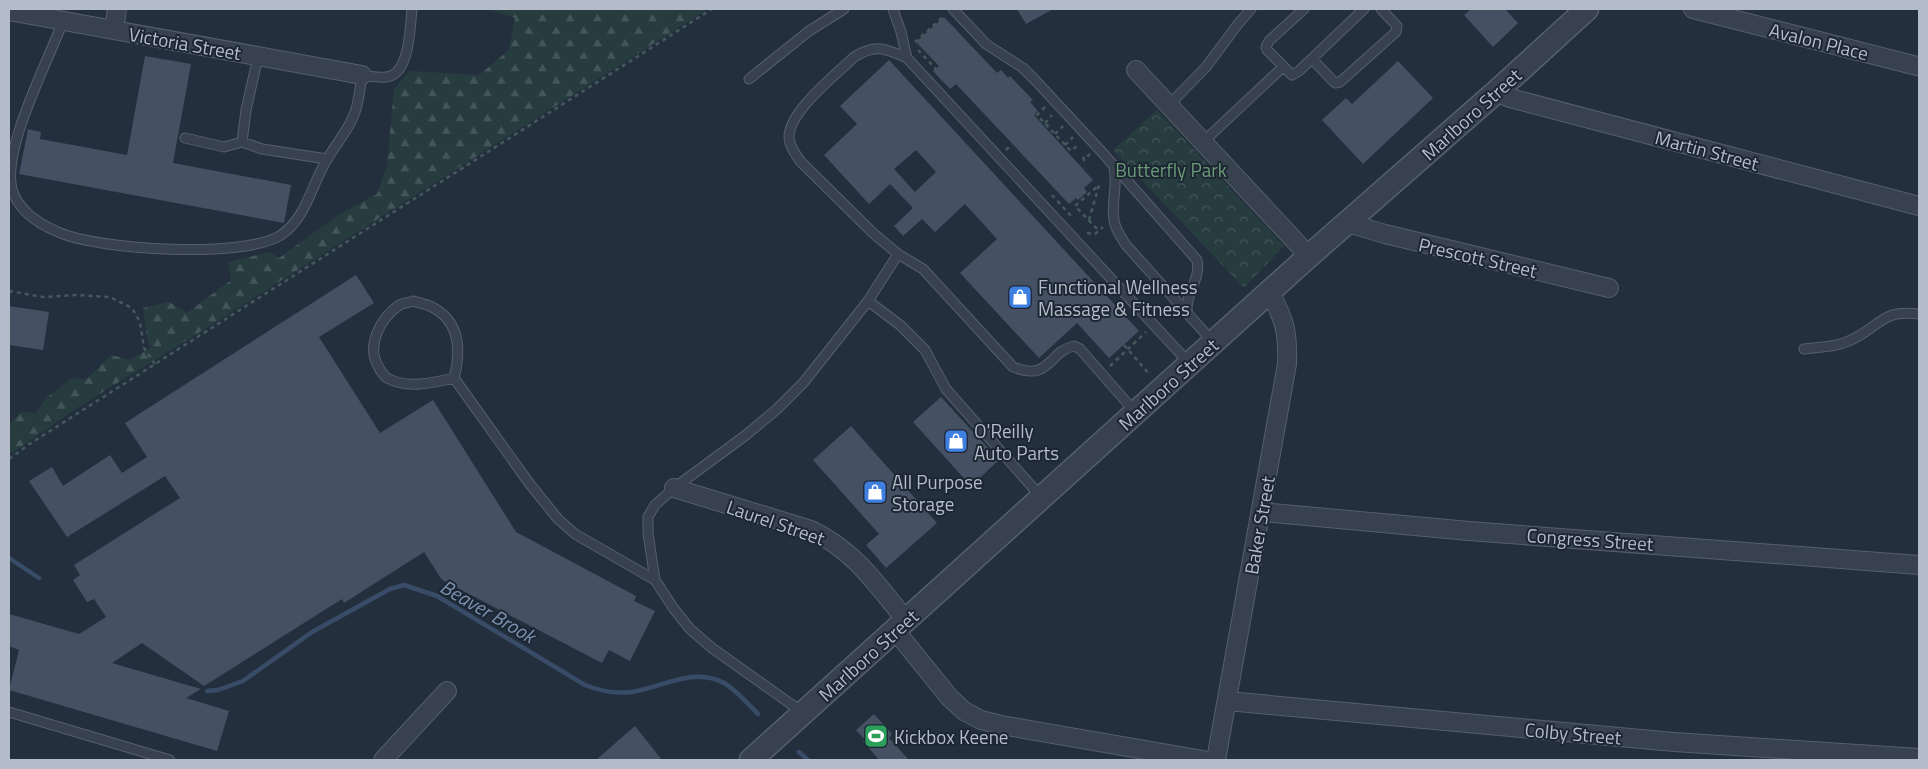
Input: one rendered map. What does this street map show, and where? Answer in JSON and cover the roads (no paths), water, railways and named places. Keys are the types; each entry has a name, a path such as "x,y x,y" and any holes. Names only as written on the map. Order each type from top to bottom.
{"street":[{"path":"114,30 117,9"},
{"name":"Marlboro Street","path":"751,760 1309,256 1496,92 1587,9"},
{"name":"Avalon Place","path":"1693,9 1916,66"},
{"name":"Victoria Street","path":"9,11 362,75"},
{"path":"1136,70 1309,256"},
{"name":"Martin Street","path":"1496,92 1510,98 1919,206"},
{"name":"Prescott Street","path":"1348,223 1385,234 1609,288"},
{"name":"Baker Street","path":"1216,760 1287,364 1288,338 1283,316 1270,292"},
{"name":"Laurel Street","path":"674,488 811,530 830,539 856,561 949,697 964,711 981,720 1203,760"},
{"name":"Congress Street","path":"1261,512 1469,531 1919,565"},
{"path":"383,760 447,691"},
{"name":"Colby Street","path":"1227,701 1674,742 1919,758"}],"lane":[{"path":"63,21 16,137 10,171 12,190 20,206 36,220 59,232 86,241 126,246 192,250 242,247 266,243 282,234 297,220 327,159 348,129 356,110 362,75 386,78 395,74 402,66 406,56 412,9"},
{"path":"749,79 809,31 844,9"},
{"path":"893,9 907,58"},
{"path":"1168,105 1206,67 1251,9"},
{"path":"1304,9 1267,44 1267,50 1289,73 1295,74 1364,9"},
{"path":"1312,59 1335,83 1340,82 1396,32 1397,26 1381,9"},
{"path":"949,12 986,44 1023,68 1114,166 1197,260 1198,275 1189,292 1187,312"},
{"path":"1136,413 1080,349 1074,346 1068,347 1045,367 1034,372 1023,371 1013,367 923,269 898,254 874,234 800,161 791,148 789,137 794,118 802,107 854,57 874,48 892,51 907,58 1190,364"},
{"path":"242,142 246,110 258,57"},
{"path":"1203,142 1283,67"},
{"path":"185,138 224,147 242,142 262,150 327,159"},
{"path":"1114,166 1116,187 1114,216 1118,232 1126,245 1214,343"},
{"path":"803,713 712,648 690,629 674,609 655,580 648,533 648,517 655,505 674,488 746,435 776,410 804,382 868,301 898,254"},
{"path":"454,378 420,384 399,383 385,377 376,363 374,349 376,333 385,317 400,305 413,301 432,307 448,320 458,338 459,358 454,378 558,519 575,534 655,580"},
{"path":"868,301 900,325 924,350 946,389 1042,498"},
{"path":"1804,349 1839,345 1853,340 1890,315 1903,312 1919,314"},
{"path":"9,712 170,760"}],"waterway":[{"name":"Beaver Brook","path":"9,558 39,578"},
{"name":"Beaver Brook","path":"207,691 218,690 243,681 312,632 390,589 404,585 437,596 585,685 607,692 625,693 689,677 713,678 733,689 758,714"},
{"name":"Beaver Brook","path":"799,752 808,760"}],"place":[{"name":"Functional Wellness Massage & Fitness","path":"1020,297"},
{"name":"O'Reilly Auto Parts","path":"956,441"},
{"name":"All Purpose Storage","path":"875,492"},
{"name":"Kickbox Keene","path":"876,736"}],"park label":[{"name":"Butterfly Park","path":"1171,169"}]}
